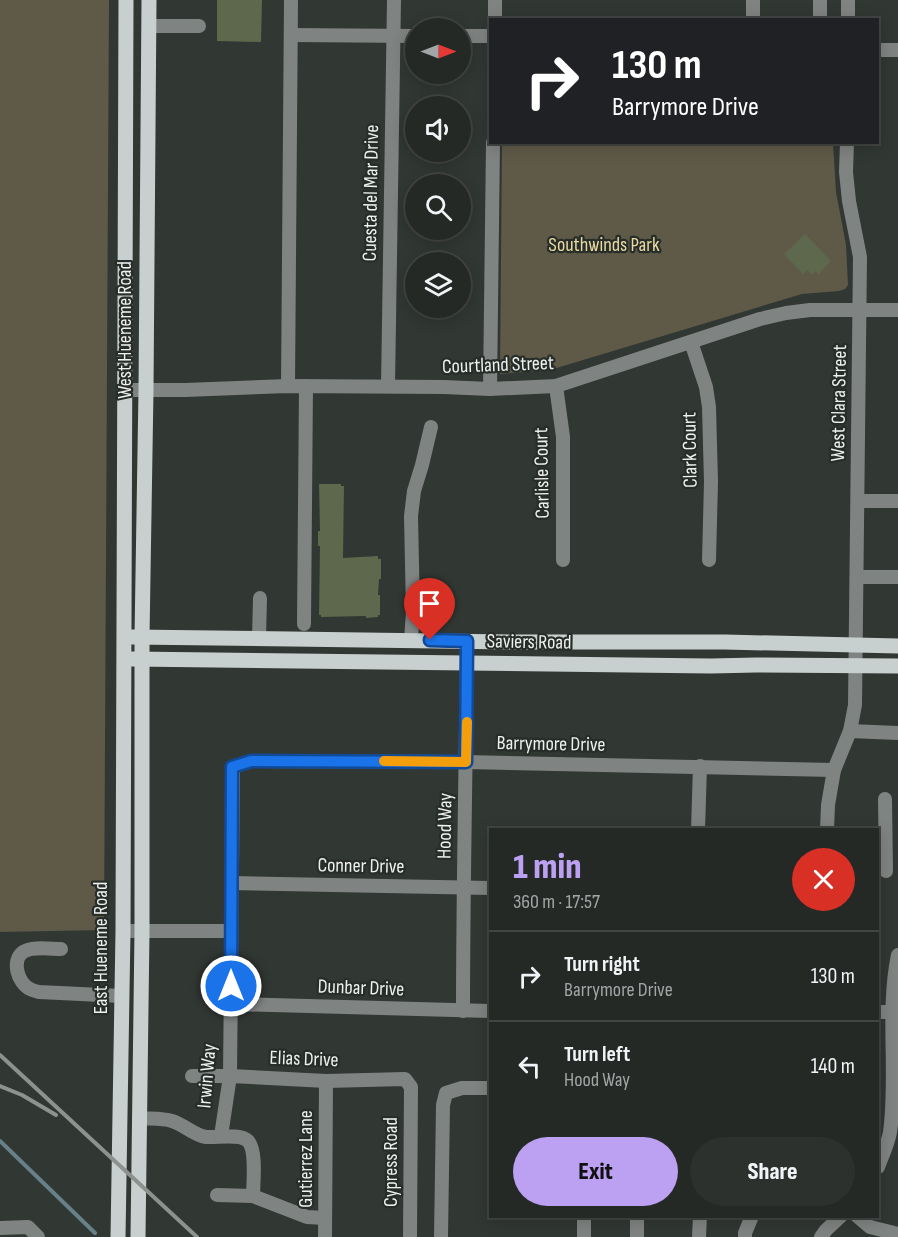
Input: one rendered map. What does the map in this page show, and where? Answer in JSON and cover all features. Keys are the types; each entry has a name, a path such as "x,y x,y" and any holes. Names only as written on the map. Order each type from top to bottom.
{"main road":[{"name":"West Hueneme Road","path":"123,659 126,0"},
{"name":"West Hueneme Road","path":"142,660 149,0"},
{"name":"Saviers Road","path":"123,637 725,642 898,646"},
{"name":"Saviers Road","path":"123,659 898,666"},
{"name":"East Hueneme Road","path":"118,1237 122,1061 123,659"},
{"name":"East Hueneme Road","path":"138,1237 142,931 142,660"},
{"path":"122,1061 128,1078 130,1107 135,1117 139,1118"}],"street":[{"path":"288,386 291,0"},
{"name":"Cuesta del Mar Drive","path":"388,386 394,0"},
{"path":"495,0 495,18"},
{"path":"753,0 753,18"},
{"path":"820,0 820,18"},
{"path":"848,0 848,18"},
{"path":"149,26 199,26"},
{"path":"291,35 405,36"},
{"path":"471,36 489,36"},
{"path":"879,50 898,50"},
{"path":"490,389 493,144"},
{"name":"West Clara Street","path":"827,828 828,805 834,770 850,731 855,705 860,256 849,201 846,172 847,144"},
{"name":"Courtland Street","path":"124,390 288,386 487,387 490,389 556,386 786,313 810,310 898,310"},
{"name":"Clark Court","path":"691,342 706,387 709,407 711,482 709,560"},
{"path":"304,624 306,386"},
{"name":"Carlisle Court","path":"556,386 563,437 563,560"},
{"path":"411,640 413,612 411,516 414,491 431,427"},
{"path":"858,501 898,501"},
{"path":"857,577 898,577"},
{"path":"259,638 260,598"},
{"name":"Hood Way","path":"463,1011 467,641"},
{"path":"850,731 898,733"},
{"name":"Barrymore Drive","path":"232,767 251,761 466,762 834,770"},
{"path":"698,828 700,766"},
{"name":"Irwin Way","path":"221,1136 230,1076 232,767"},
{"path":"885,799 887,871"},
{"name":"Conner Drive","path":"231,883 489,888"},
{"path":"123,931 231,931"},
{"path":"61,950 35,949 26,950 20,954 17,971 24,984 39,992 122,996"},
{"path":"879,1164 890,1132 893,1106 895,977 898,955"},
{"name":"Dunbar Drive","path":"231,1004 489,1011"},
{"path":"879,1012 894,1012"},
{"name":"Elias Drive","path":"192,1076 326,1081 405,1079 411,1087"},
{"name":"Gutierrez Lane","path":"325,1237 326,1081"},
{"name":"Cypress Road","path":"410,1237 411,1087"},
{"path":"441,1237 442,1105 446,1093 454,1089 489,1088"},
{"path":"139,1118 168,1120 192,1133 207,1137 245,1138 251,1144 253,1155 253,1196"},
{"path":"217,1195 253,1196 307,1217 325,1218"},
{"path":"584,1218 584,1237"},
{"path":"637,1218 637,1237"},
{"path":"699,1218 699,1237"},
{"path":"745,1237 751,1218"},
{"path":"821,1237 839,1218"},
{"path":"859,1218 870,1227 898,1234"},
{"path":"0,1228 28,1227 38,1237"}],"green space":[{"path":"0,0 109,0 104,930 0,932"},
{"name":"Southwinds Park","path":"502,144 833,144 836,192 846,245 848,285 845,289 802,294 550,370 500,374"}],"building":[{"path":"217,0 262,0 261,42 217,41"},
{"path":"805,234 831,261 819,274 815,271 812,275 807,270 803,274 784,254"},
{"path":"319,484 344,486 343,558 378,556 378,559 381,559 378,595 380,595 380,615 378,617 321,617 319,615"}],"waterway":[{"path":"0,1141 95,1233"}],"railway":[{"path":"0,1055 197,1237"},
{"path":"0,1086 22,1095 56,1115"}],"slow traffic":[{"path":"384,761 466,762 467,722"}],"route":[{"path":"231,986 232,767 251,761 466,762 467,641 430,640"}]}
